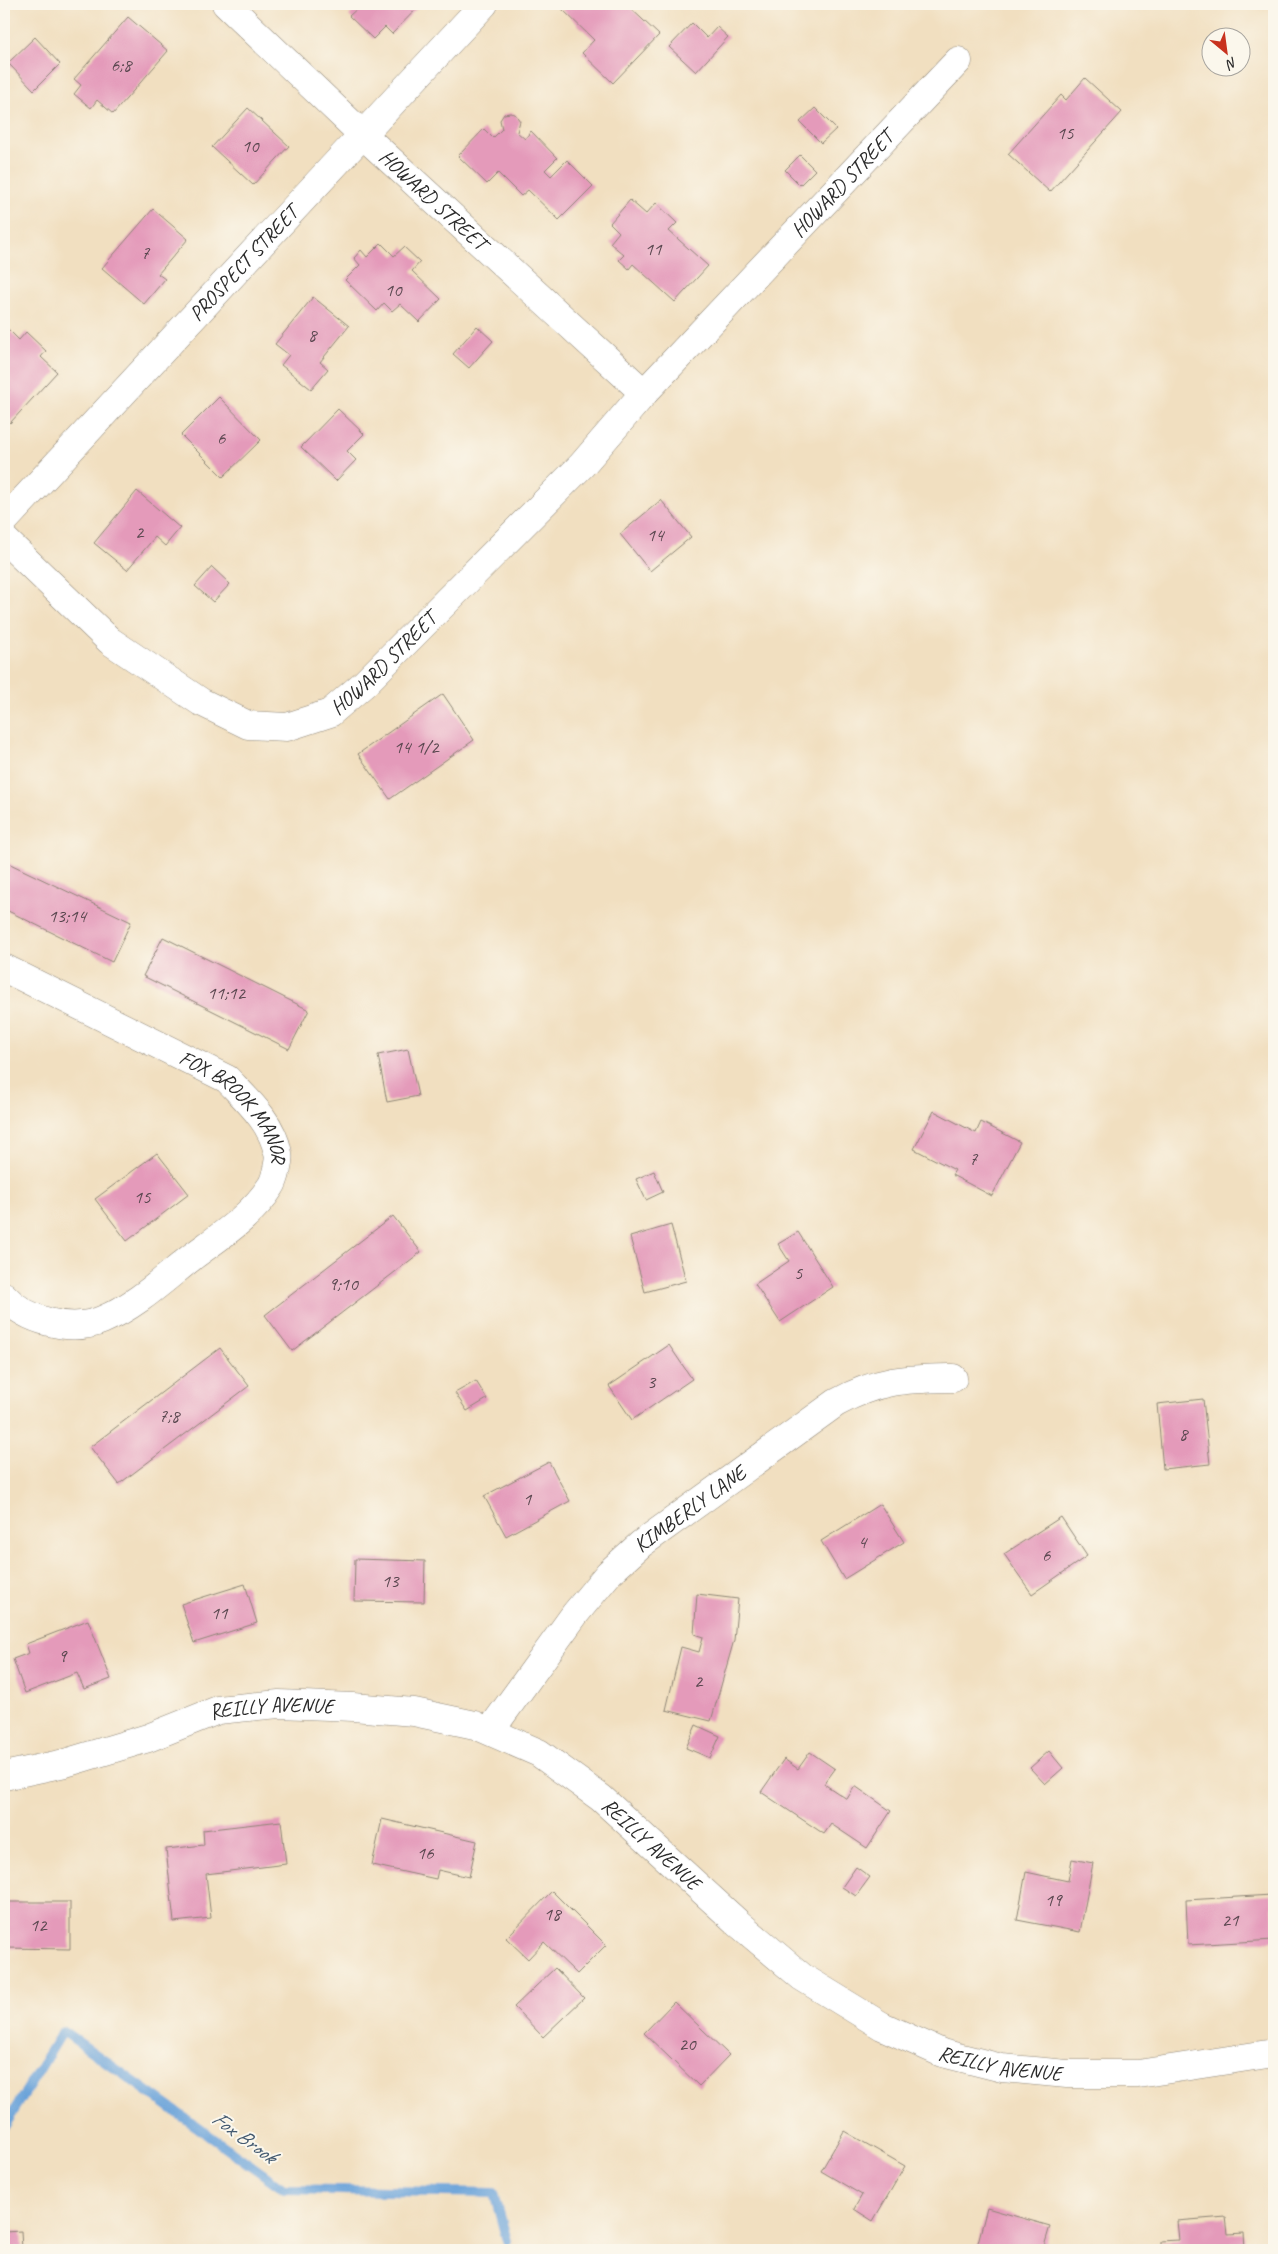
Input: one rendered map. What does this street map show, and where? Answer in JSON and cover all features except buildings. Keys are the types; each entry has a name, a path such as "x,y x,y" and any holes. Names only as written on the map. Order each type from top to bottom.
{"street":[{"name":"HOWARD STREET","path":"226,4 363,135 644,393"},
{"name":"PROSPECT STREET","path":"4,521 484,4"},
{"name":"HOWARD STREET","path":"4,539 110,641 201,702 248,725 287,727 330,713 365,683 582,465 644,393 958,61"},
{"name":"FOX BROOK MANOR","path":"4,968 227,1080 254,1107 267,1124 279,1155 272,1184 251,1211 141,1298 101,1320 66,1326 36,1319 4,1296"},
{"name":"KIMBERLY LANE","path":"490,1731 576,1614 609,1573 640,1544 836,1403 858,1391 884,1382 953,1378"},
{"name":"REILLY AVENUE","path":"4,1776 65,1763 148,1738 218,1710 279,1704 414,1712 475,1725 539,1753 601,1798 738,1923 802,1977 882,2026 942,2053 1002,2068 1067,2074 1138,2074 1274,2053"}],"waterway":[{"name":"Fox Brook","path":"4,2127 63,2031 284,2189 494,2193 507,2241"}]}
